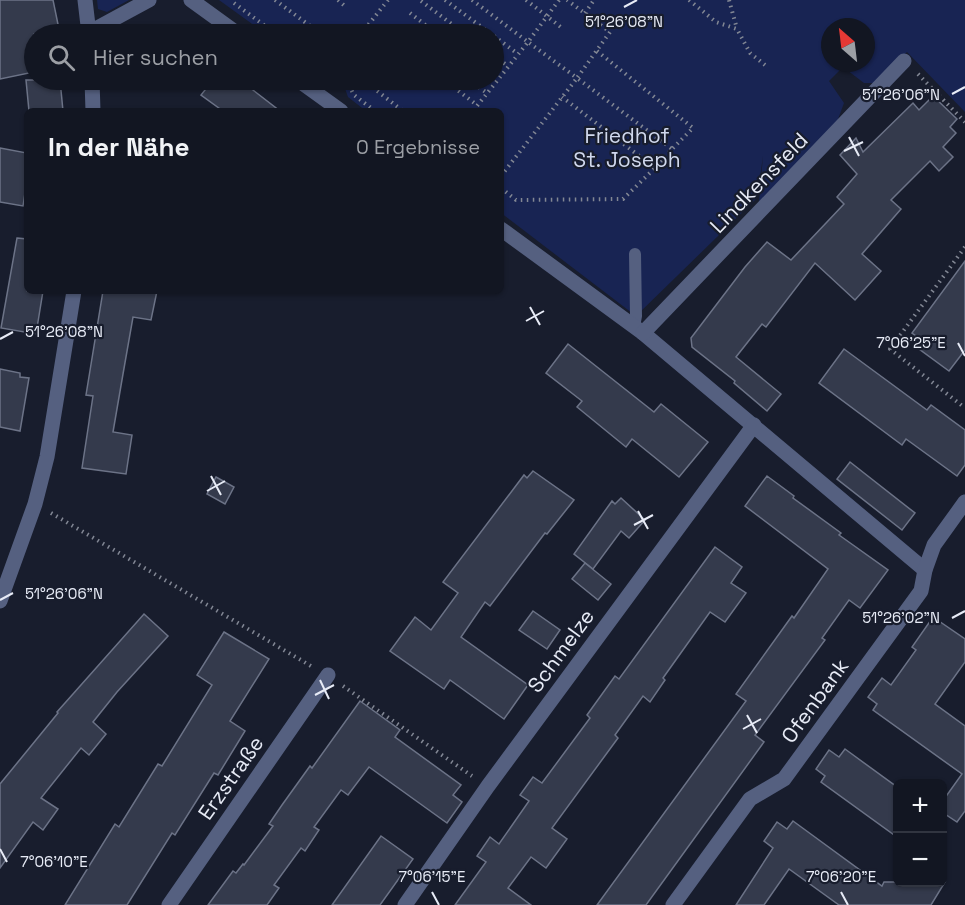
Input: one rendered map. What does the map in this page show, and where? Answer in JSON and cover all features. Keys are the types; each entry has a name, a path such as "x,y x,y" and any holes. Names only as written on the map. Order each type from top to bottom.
{"street":[{"path":"85,0 87,24"},
{"path":"106,24 149,0"},
{"path":"191,0 224,24"},
{"name":"Lindkensfeld","path":"638,330 904,61"},
{"path":"92,90 93,108"},
{"path":"312,90 337,108"},
{"path":"504,231 638,330 925,570"},
{"path":"0,601 35,504 47,457 74,294"},
{"name":"Schmelze","path":"405,905 488,786 754,425"},
{"name":"Ofenbank","path":"673,905 750,799 784,779 921,591 925,570 934,545 965,502"},
{"name":"Erzstraße","path":"170,905 328,675"}],"lane":[{"path":"635,254 638,330"}],"path":[{"path":"275,0 307,24"},
{"path":"338,0 346,7"},
{"path":"368,24 388,0"},
{"path":"445,0 477,24"},
{"path":"472,0 672,149"},
{"path":"525,0 562,28"},
{"path":"504,71 559,0"},
{"path":"504,172 610,32 567,0"},
{"path":"585,13 594,0"},
{"path":"689,0 716,22 737,29"},
{"path":"729,0 737,29 750,52 765,65"},
{"path":"421,1 452,24"},
{"path":"234,3 262,24"},
{"path":"410,13 424,24"},
{"path":"504,44 518,54"},
{"path":"504,190 516,200 623,199 693,128 597,51"},
{"path":"904,61 965,122"},
{"path":"504,63 508,66"},
{"path":"352,90 371,108"},
{"path":"376,90 399,108"},
{"path":"457,90 477,105"},
{"path":"483,90 487,93"},
{"path":"475,108 489,90"},
{"path":"562,97 655,168"},
{"path":"965,248 890,349 965,408"},
{"path":"35,504 328,675 488,786"}],"green space":[{"path":"97,0 129,0 107,12 98,9"},
{"name":"Friedhof St. Joseph","path":"219,0 965,0 965,112 907,52 874,83 864,83 850,72 875,72 875,18 821,18 821,72 838,72 829,81 844,103 837,122 759,202 763,156 757,198 636,316 504,215 504,108 362,108 348,97 346,90 504,90 504,24 252,24"}],"building":[{"path":"0,0 53,0 58,24 24,24 24,74 0,79"},
{"path":"27,90 61,90 63,108 29,108"},
{"path":"205,90 253,90 276,108 219,108 201,95"},
{"path":"933,96 957,119 950,127 956,133 943,147 953,157 939,171 930,161 891,200 901,209 862,254 881,271 855,300 815,263 766,327 762,324 736,357 781,394 767,411 734,383 735,381 692,347 691,338 767,242 791,260 844,204 837,197 857,174 840,155 856,138 863,152 913,103 919,110"},
{"path":"0,148 24,152 23,206 0,202"},
{"path":"17,238 24,239 24,294 43,294 36,334 1,328"},
{"path":"965,261 965,350 949,371 915,346 920,339 912,333"},
{"path":"103,294 156,294 151,320 133,317 113,432 132,435 126,474 82,468 93,396 86,395"},
{"path":"568,344 654,412 661,404 708,442 679,477 632,439 626,447 577,407 582,401 546,373"},
{"path":"844,349 927,410 931,405 965,430 965,465 957,476 906,439 902,445 819,383"},
{"path":"0,369 20,373 20,377 29,378 20,431 0,427"},
{"path":"850,462 915,513 902,530 837,479"},
{"path":"533,471 574,500 547,534 545,533 490,606 485,602 461,637 528,685 504,719 450,680 444,689 390,651 415,617 431,630 458,593 443,582 524,475 527,478"},
{"path":"767,476 841,533 839,535 888,570 860,608 849,600 822,638 825,640 755,735 764,742 646,905 597,905 746,701 736,694 828,569 745,506"},
{"path":"216,477 234,487 225,504 207,494"},
{"path":"621,498 645,520 629,538 621,531 593,569 574,554 612,501 615,504"},
{"path":"715,547 742,567 731,583 746,593 725,622 710,612 663,678 665,680 650,702 643,696 615,735 618,738 552,828 567,839 546,868 531,857 508,888 531,905 455,905 486,862 477,856 490,837 499,844 529,801 520,795 533,777 542,783 590,718 587,715 615,676 619,679"},
{"path":"585,563 611,584 598,600 572,579"},
{"path":"533,611 560,630 547,649 519,630"},
{"path":"144,614 168,636 93,722 106,734 89,755 81,748 41,798 58,809 43,830 33,822 0,868 0,784 57,712"},
{"path":"933,617 965,639 965,662 935,704 965,726 965,811 957,822 947,815 947,795 962,774 873,710 877,704 868,697 882,678 891,685 916,650 912,647"},
{"path":"224,632 269,659 230,721 245,731 218,775 214,773 175,835 172,833 127,905 65,905 115,824 119,827 158,764 162,766 212,685 197,675"},
{"path":"360,701 400,730 395,737 461,785 453,795 462,802 447,823 369,767 348,795 341,790 314,827 319,830 305,851 301,848 274,885 279,888 267,905 208,905 233,871 236,873 244,865 273,826 269,824 282,805 310,766 312,768"},
{"path":"845,749 893,784 893,834 821,782 825,776 816,769 829,750 839,757"},
{"path":"793,821 882,886 884,882 893,882 893,887 942,887 931,905 839,905 789,869 764,905 736,905 773,848 764,841 777,822 787,829"},
{"path":"381,836 413,859 380,905 332,905"}]}
